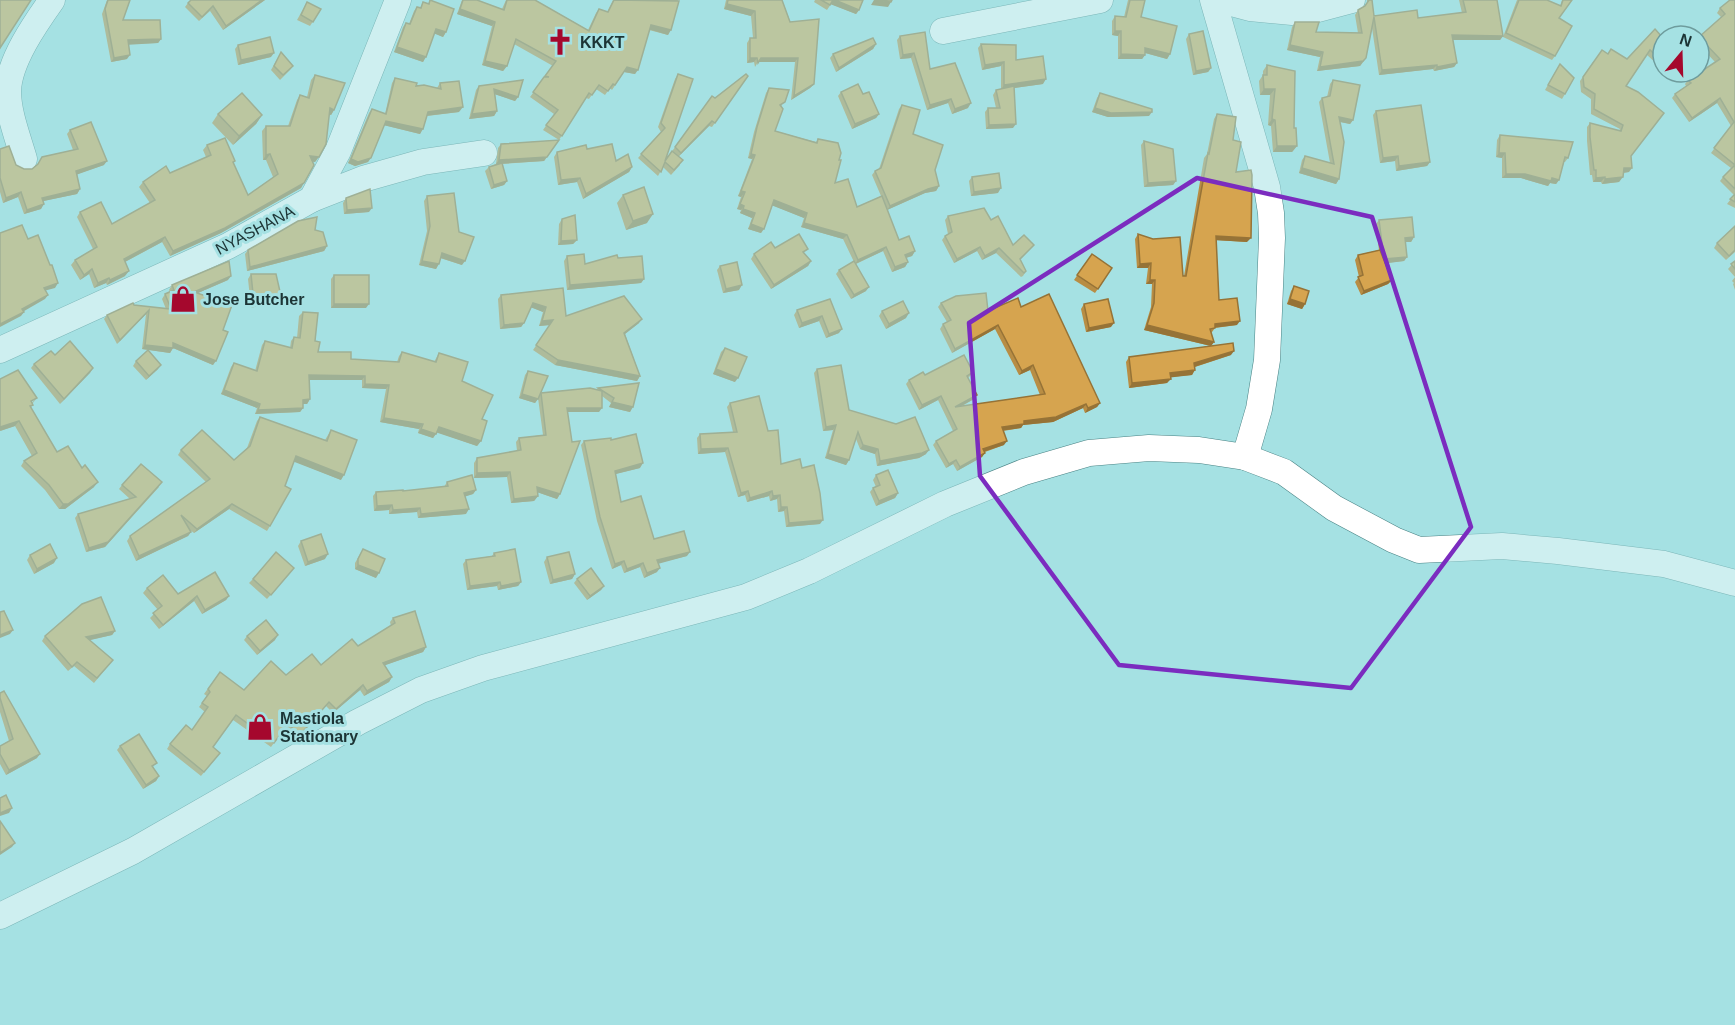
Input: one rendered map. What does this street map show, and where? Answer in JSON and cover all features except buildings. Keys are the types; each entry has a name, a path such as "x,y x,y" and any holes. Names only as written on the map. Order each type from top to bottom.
{"street":[{"path":"24,159 12,116 8,90 14,66 26,40 52,0"},
{"name":"NYASHANA","path":"0,350 228,246 312,199 338,151 398,0"},
{"path":"943,31 1100,0"},
{"path":"1213,0 1267,187 1271,213 1267,360 1259,409 1245,457"},
{"path":"1220,0 1250,9 1303,13 1352,0"},
{"path":"312,199 363,179 423,162 484,153"},
{"path":"0,916 133,851 358,722 421,690 483,668 746,597 810,571 945,504 1024,472 1089,453 1149,448 1199,450 1245,457 1284,472 1334,508 1394,540 1419,550 1502,546 1570,552 1664,564 1735,583"}],"highlighted area":[{"path":"1197,178 1372,217 1471,527 1351,688 1119,665 980,476 969,323"}],"place":[{"name":"KKKT","path":"560,42"},
{"name":"Jose Butcher","path":"183,299"},
{"name":"Mastiola Stationary","path":"260,727"}]}
